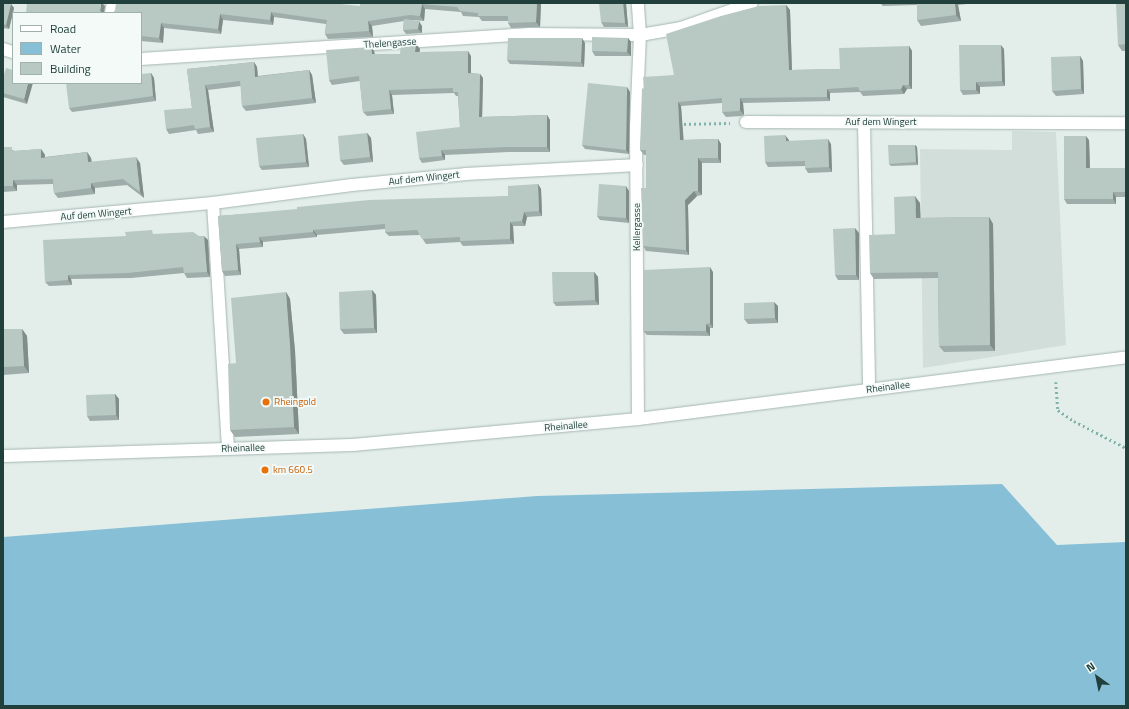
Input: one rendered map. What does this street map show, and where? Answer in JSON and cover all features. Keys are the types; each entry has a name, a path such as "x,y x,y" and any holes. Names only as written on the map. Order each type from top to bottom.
{"street":[{"name":"Kellergasse","path":"638,3 640,35 636,126 638,419"},
{"name":"Thelengasse","path":"142,59 529,34 640,35 682,28 752,3"},
{"name":"Auf dem Wingert","path":"746,122 1126,123"},
{"path":"864,122 869,389"},
{"name":"Auf dem Wingert","path":"3,222 213,203 352,185 466,174 637,165"},
{"path":"213,203 228,448"},
{"name":"Rheinallee","path":"3,456 353,445 638,419 1126,357"}],"path":[{"path":"676,124 746,122"},
{"path":"1055,366 1058,410 1074,421 1126,448"}],"shaded area":[{"path":"1012,131 1056,132 1066,345 923,368 920,149 1012,150"}],"water":[{"path":"1002,484 1057,545 1126,542 1126,706 3,706 3,537 537,496"}],"building":[{"path":"3,3 11,4 6,25 3,24"},
{"path":"27,3 101,3 100,11 102,12 26,12"},
{"path":"116,3 331,3 360,6 360,3 537,3 536,22 508,23 508,16 478,16 478,13 460,11 457,7 422,4 420,16 410,15 368,21 369,31 325,34 327,20 271,12 270,20 220,14 218,29 161,23 159,38 142,36 142,12 114,12"},
{"path":"599,3 623,3 625,23 601,22"},
{"path":"917,3 955,3 956,15 917,20"},
{"path":"1116,3 1126,3 1126,44 1118,45"},
{"path":"786,5 789,70 840,69 839,48 909,46 909,85 903,85 901,89 860,91 858,87 827,89 827,97 740,98 740,110 738,111 722,112 722,98 678,102 680,140 718,139 718,158 698,158 698,191 694,191 685,200 686,250 643,246 641,188 646,188 646,150 640,150 642,88 644,89 643,77 674,75 666,34 721,16 759,6"},
{"path":"404,19 419,21 418,29 403,30"},
{"path":"592,37 628,38 627,52 592,51"},
{"path":"508,38 582,38 581,62 507,60"},
{"path":"416,44 415,52 468,51 468,73 480,74 479,117 547,115 547,147 441,150 442,156 419,158 416,132 460,127 458,92 453,92 453,88 389,90 391,109 363,112 359,76 329,80 326,50 371,47 372,54 400,54 401,45"},
{"path":"959,45 1001,45 1002,81 976,82 976,90 960,90"},
{"path":"1080,56 1081,89 1052,91 1051,57"},
{"path":"254,62 255,77 309,70 312,98 242,106 240,81 205,85 210,127 195,129 194,125 166,129 164,110 192,108 187,69"},
{"path":"6,68 12,70 12,84 28,84 24,99 3,93 3,78"},
{"path":"151,73 153,96 69,108 66,84 142,84 142,74"},
{"path":"588,83 627,87 626,150 582,145"},
{"path":"367,133 370,157 340,160 338,136"},
{"path":"303,134 306,162 259,166 256,138"},
{"path":"785,135 786,141 828,139 829,167 805,168 805,161 765,162 764,136"},
{"path":"1064,136 1086,136 1086,168 1126,168 1126,192 1113,192 1113,199 1064,199"},
{"path":"888,145 915,145 916,162 889,164"},
{"path":"3,147 12,147 12,151 41,149 41,158 87,152 88,162 136,157 140,192 123,179 91,183 91,188 54,193 53,179 13,180 13,186 3,186"},
{"path":"538,184 539,211 524,212 522,221 510,222 510,239 460,241 460,237 422,239 417,230 385,232 385,224 313,230 313,232 259,237 260,242 236,244 238,270 222,271 218,216 297,209 297,207 369,200 508,196 508,186"},
{"path":"599,184 626,186 626,218 597,216"},
{"path":"915,196 916,218 989,217 990,345 939,346 938,272 870,273 869,235 895,234 894,197"},
{"path":"855,228 856,275 835,275 833,229"},
{"path":"152,230 153,234 193,232 199,236 204,236 207,272 184,273 183,267 128,273 68,275 68,280 45,282 43,240 126,236 125,232"},
{"path":"710,267 710,323 706,324 706,331 643,331 643,270"},
{"path":"552,272 594,272 595,300 553,302"},
{"path":"372,290 374,328 340,329 339,292"},
{"path":"286,292 294,427 230,430 228,364 236,363 231,298"},
{"path":"774,302 775,318 744,319 744,303"},
{"path":"3,329 22,329 24,366 3,367"},
{"path":"115,394 116,415 87,416 86,395"}],"place":[{"name":"Rheingold","path":"266,402"},
{"name":"km 660.5","path":"265,470"}]}
